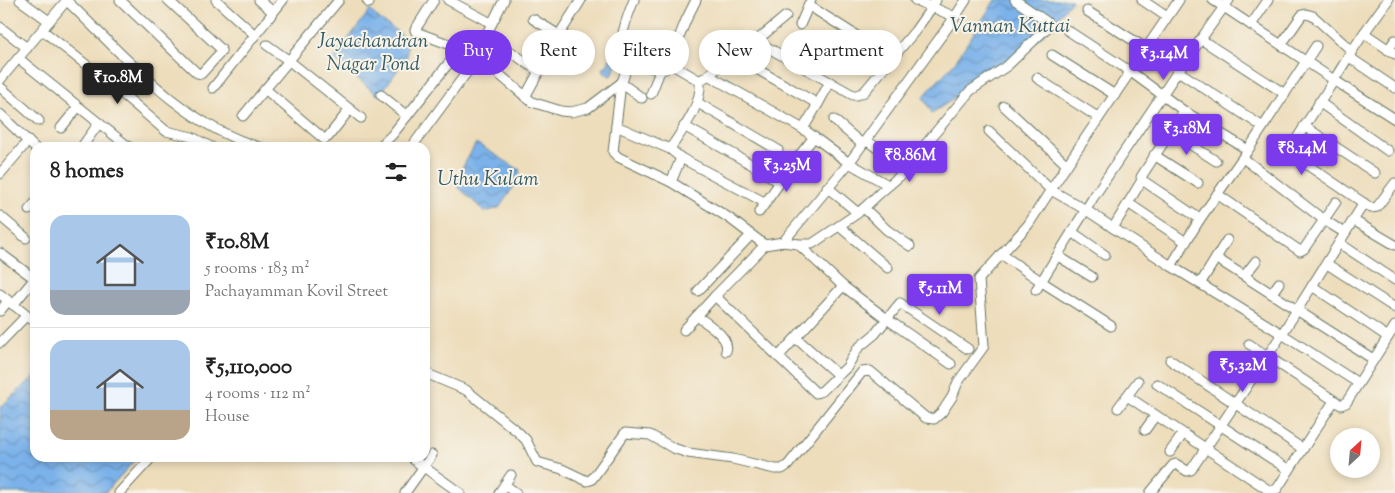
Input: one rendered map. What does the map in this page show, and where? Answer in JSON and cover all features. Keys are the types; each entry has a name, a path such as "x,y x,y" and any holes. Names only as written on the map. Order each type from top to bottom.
{"street":[{"path":"20,0 49,21"},
{"path":"0,79 66,0 161,91 210,125 246,142"},
{"path":"120,0 197,73 201,74 221,52 221,49 168,0"},
{"path":"216,0 255,35"},
{"path":"259,0 273,12"},
{"path":"212,88 283,0"},
{"path":"243,116 339,0"},
{"path":"434,0 415,32 445,43"},
{"path":"448,0 491,23"},
{"path":"488,30 504,0"},
{"path":"562,30 581,0"},
{"path":"624,30 634,0"},
{"path":"682,30 696,0"},
{"path":"915,0 934,3 955,17"},
{"path":"783,242 849,163 966,0"},
{"path":"684,330 765,245 783,242 812,244 861,211 907,170 920,151 970,91 1008,66 1049,26 1047,22 1015,0"},
{"path":"1142,0 1166,17"},
{"path":"430,375 466,390 526,440 538,462 562,469 587,481 591,480 595,475 625,433 650,434 673,448 688,453 782,469 788,465 865,370 870,371 926,418 934,419 942,412 952,397 958,382 984,346 978,278 1028,225 1179,0"},
{"path":"1213,0 1226,4 1251,25 1395,119"},
{"path":"1251,25 1268,0"},
{"path":"1388,0 1350,54 1290,148 1289,153 1371,208 1375,208 1393,189"},
{"path":"800,25 810,2 850,30"},
{"path":"771,49 853,95 857,95 864,92 915,31 934,3"},
{"path":"1036,290 1086,210 1178,71 1226,4"},
{"path":"1088,11 1147,49"},
{"path":"1281,44 1302,15 1313,16 1350,54 1395,88"},
{"path":"769,30 786,16"},
{"path":"533,19 551,30"},
{"path":"0,27 27,48"},
{"path":"42,30 112,84 166,131 192,137 202,142"},
{"path":"1067,30 1131,72 1246,154 1324,220 1344,233"},
{"path":"1364,34 1392,52 1395,40"},
{"path":"1202,40 1285,94"},
{"path":"267,45 361,118"},
{"path":"1171,266 1200,219 1246,154 1316,46"},
{"path":"1052,55 1115,95"},
{"path":"18,58 99,123 116,142"},
{"path":"384,142 445,68"},
{"path":"1178,71 1263,128"},
{"path":"415,142 465,75"},
{"path":"499,75 532,102 571,112 588,108 621,83"},
{"path":"525,97 536,75"},
{"path":"624,75 621,83 613,152 618,157 671,182 729,218 765,245"},
{"path":"651,94 658,75"},
{"path":"689,75 700,81"},
{"path":"700,81 708,75 803,129 849,163 888,185"},
{"path":"767,75 818,104"},
{"path":"1037,78 1099,118"},
{"path":"670,149 698,103 701,92 700,81"},
{"path":"803,129 830,82"},
{"path":"621,83 642,98"},
{"path":"0,87 39,121"},
{"path":"265,89 322,138 328,137 350,109"},
{"path":"381,95 407,116"},
{"path":"1319,102 1388,151"},
{"path":"698,103 778,150"},
{"path":"1004,106 1067,165"},
{"path":"61,128 78,107"},
{"path":"1113,228 1142,180 1141,175 1184,111"},
{"path":"0,114 28,141 0,174"},
{"path":"834,120 907,170"},
{"path":"85,142 99,123"},
{"path":"616,126 670,149 681,158 766,203"},
{"path":"684,126 763,171 780,183"},
{"path":"1304,126 1375,173"},
{"path":"989,131 1051,190 1086,210 1171,266 1358,383"},
{"path":"1171,132 1216,161"},
{"path":"759,212 814,137"},
{"path":"1154,155 1198,183"},
{"path":"671,182 681,158"},
{"path":"1142,180 1200,219"},
{"path":"827,188 910,246"},
{"path":"1217,194 1300,251 1336,202"},
{"path":"1150,493 1173,464 1176,464 1185,471 1190,471 1206,450 1327,264 1344,233 1364,203"},
{"path":"1128,204 1186,242"},
{"path":"0,216 26,238"},
{"path":"1353,220 1395,245"},
{"path":"840,226 888,268"},
{"path":"1072,232 1105,256"},
{"path":"698,290 751,235"},
{"path":"1200,284 1227,240"},
{"path":"1339,243 1395,280"},
{"path":"798,244 843,286 951,364"},
{"path":"0,252 30,274"},
{"path":"1001,254 1112,326"},
{"path":"1058,256 1092,277"},
{"path":"1216,258 1373,359"},
{"path":"1245,276 1256,261"},
{"path":"1327,264 1395,308"},
{"path":"1272,293 1279,282"},
{"path":"0,311 30,283"},
{"path":"778,357 843,286"},
{"path":"1312,286 1388,337"},
{"path":"0,294 30,319"},
{"path":"715,296 816,393 822,391 847,367 858,348 875,334 900,303 968,349"},
{"path":"0,344 26,316"},
{"path":"697,316 724,338 727,345 726,351"},
{"path":"1249,344 1341,405 1345,404 1395,326"},
{"path":"796,338 838,375"},
{"path":"1170,360 1236,402 1303,449"},
{"path":"1233,367 1251,379"},
{"path":"1118,408 1138,380"},
{"path":"1157,384 1289,470"},
{"path":"1127,396 1260,489 1270,491 1275,491 1334,401"},
{"path":"1145,430 1155,416"},
{"path":"1170,452 1183,434"},
{"path":"119,493 147,462"},
{"path":"417,462 460,493"},
{"path":"405,493 427,462"},
{"path":"499,493 511,475"},
{"path":"505,485 516,493"}],"water":[{"name":"Vannan Kuttai","path":"995,0 1072,0 1046,32 1023,54 972,80 949,102 932,113 923,97 955,62"},
{"name":"Jayachandran Nagar Pond","path":"370,10 380,20 400,33 407,45 407,57 379,96 333,59"},
{"name":"Uthu Kulam","path":"476,143 520,170 517,182 499,208 485,212 454,183"},
{"path":"30,380 30,462 133,462 105,493 0,493 0,407"}]}
